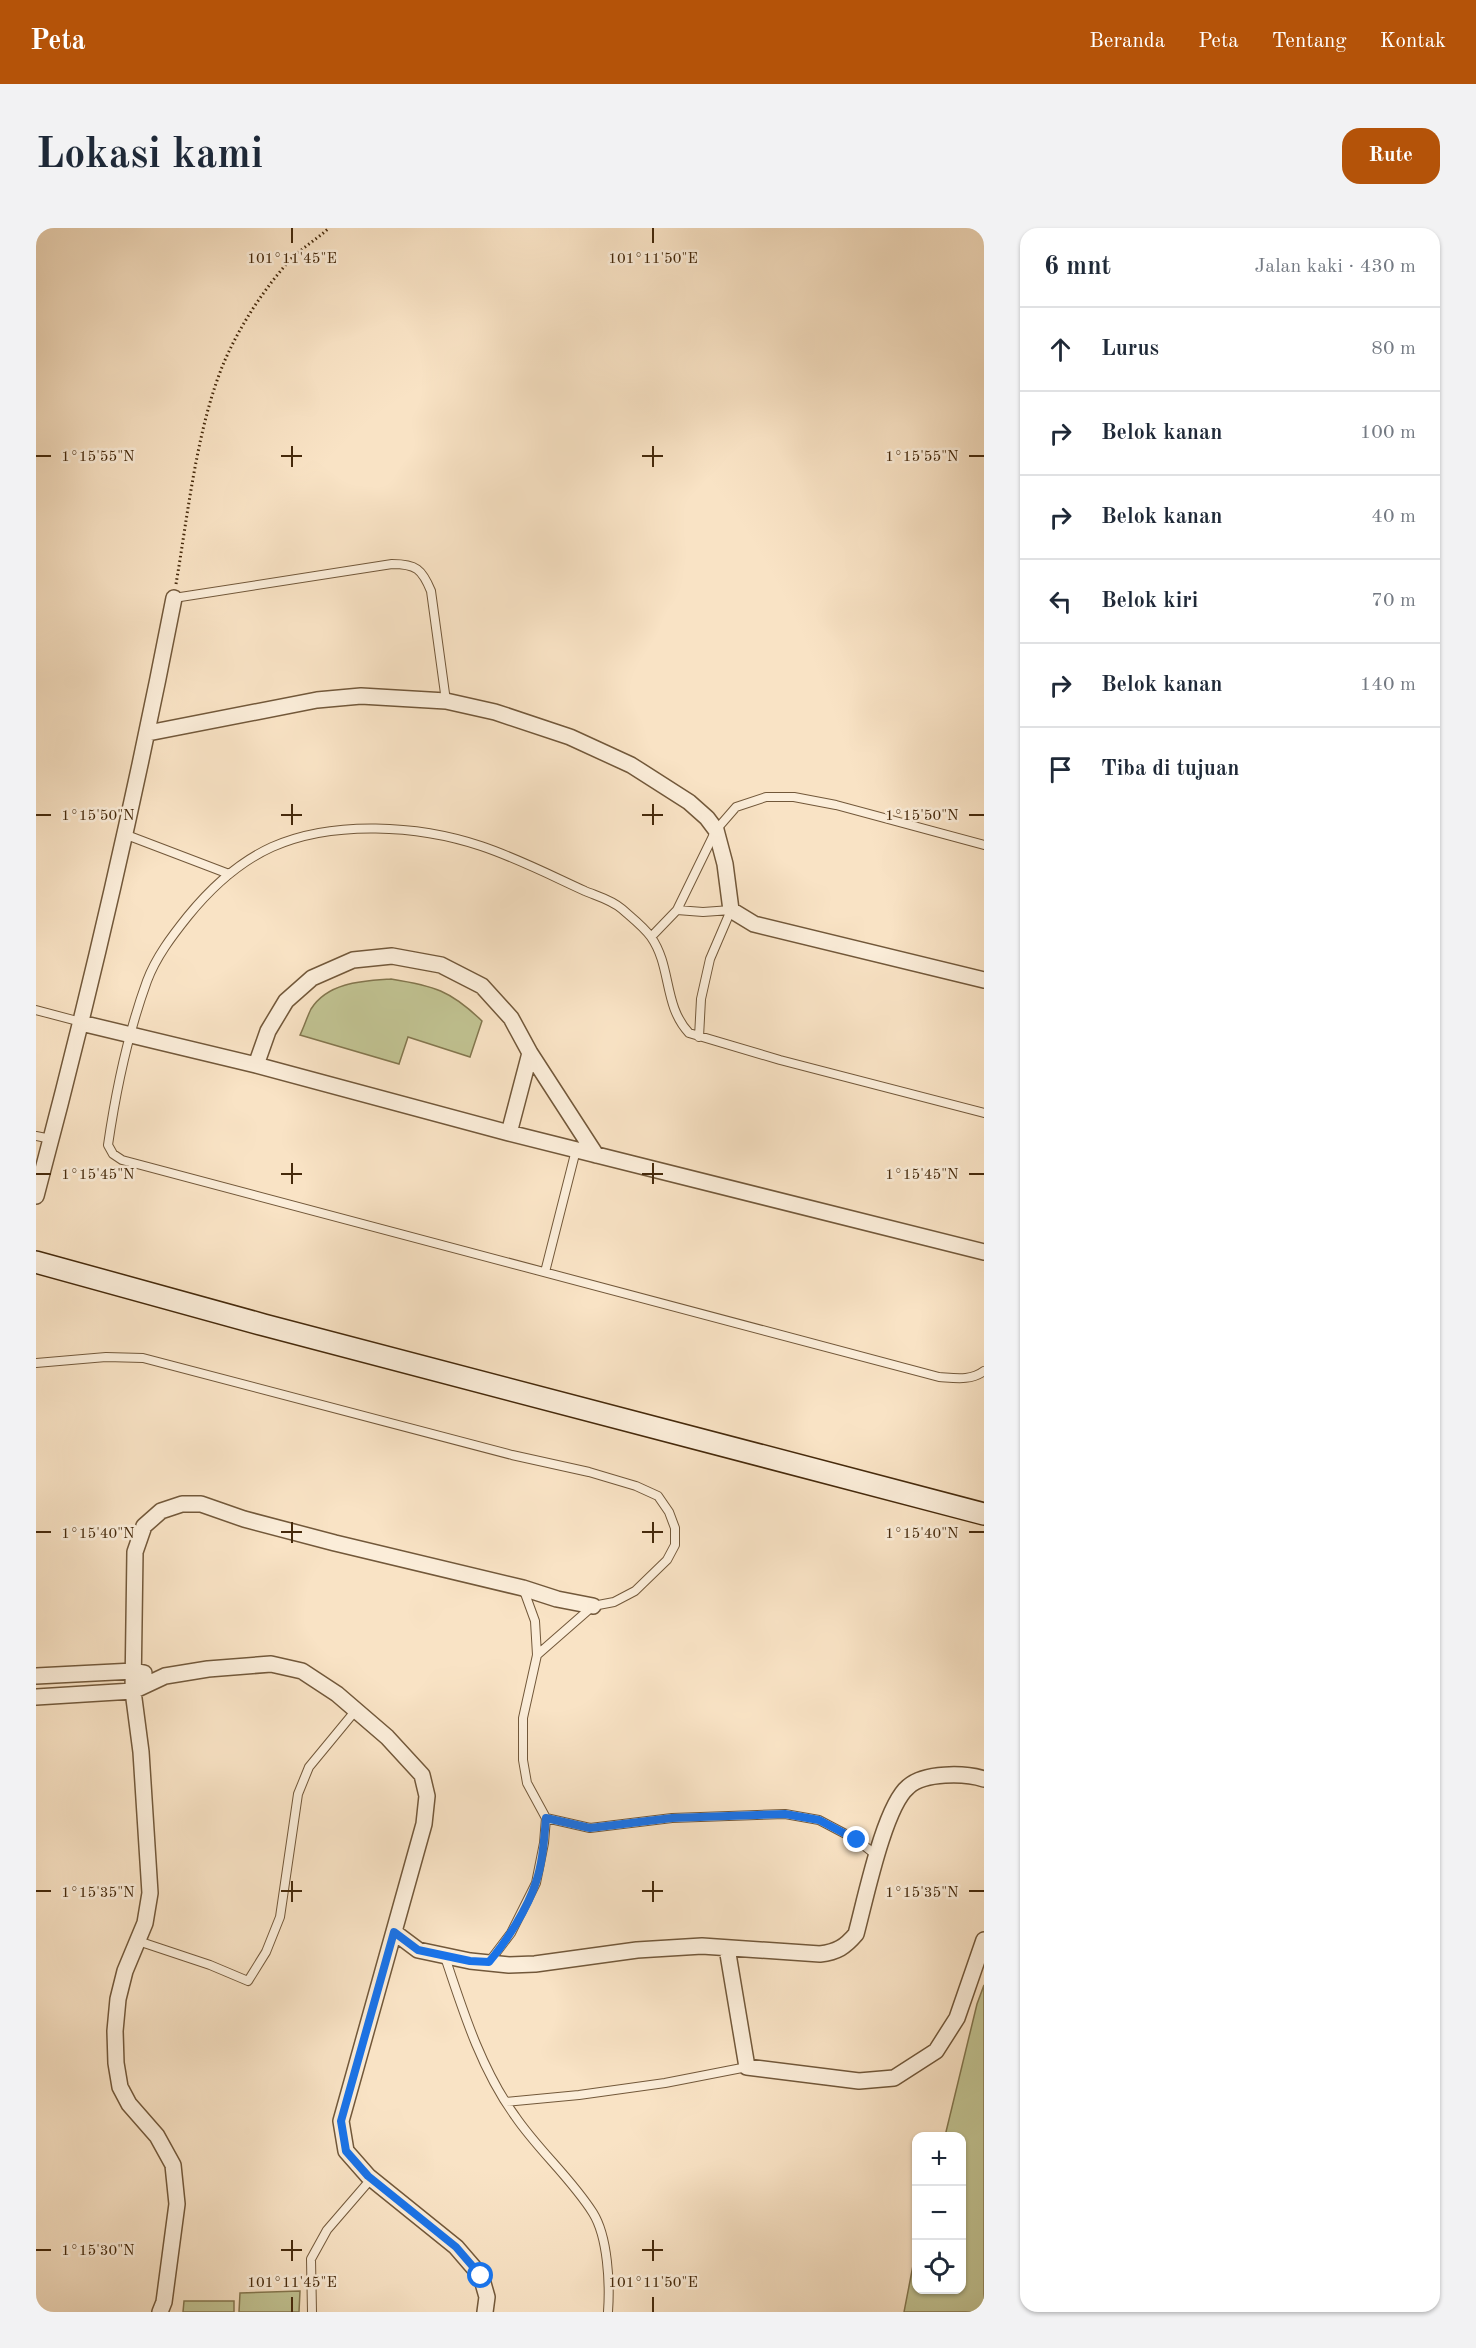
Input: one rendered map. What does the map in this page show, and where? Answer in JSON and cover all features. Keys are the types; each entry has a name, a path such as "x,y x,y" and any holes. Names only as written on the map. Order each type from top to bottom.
{"street":[{"path":"36,1196 44,1137 81,1023 148,733 174,598"},
{"path":"148,733 317,700 362,696 446,701 495,712 570,737 631,765 689,802 707,818 716,830 725,864 731,910 754,924 984,980"},
{"path":"256,1065 268,1031 286,1001 312,978 353,960 392,956 441,966 482,986 512,1018 531,1053 596,1155"},
{"path":"81,1023 256,1065 509,1133 984,1252"},
{"path":"509,1133 531,1053"},
{"path":"36,1262 984,1514"},
{"path":"160,2312 164,2302 177,2204 173,2165 157,2136 129,2104 120,2087 116,2063 115,2031 118,1999 125,1971 145,1923 150,1893 141,1752 133,1691 135,1552 144,1526 161,1511 182,1504 201,1504 244,1519 335,1543 593,1606"},
{"path":"36,1696 133,1691 165,1676 208,1669 271,1664 302,1671 337,1694 387,1737 422,1774 427,1796 424,1824 341,2121 346,2151 370,2179 456,2247 481,2276 487,2297 485,2312"},
{"path":"36,1676 134,1671 165,1676"},
{"path":"394,1932 418,1950 509,1965 535,1964 637,1950 702,1946 835,1953 856,1934 886,1827 895,1806 908,1786 931,1777 961,1775 984,1779"},
{"path":"727,1948 747,2067 859,2081 894,2078 936,2051 957,2018 984,1940"}],"lane":[{"path":"174,598 392,564 407,564 418,569 426,577 431,591 446,701"},
{"path":"651,937 677,910 716,830 736,807 766,797 794,797 836,805 984,845"},
{"path":"984,1113 880,1087 689,1033 679,1022 672,1006 664,967 651,937 620,907 512,856 484,847 419,831 366,829 314,833 271,848 229,874 198,903 167,942 147,980 131,1034 108,1145 113,1154 122,1160 939,1377 962,1379 979,1375 984,1371"},
{"path":"124,834 229,874"},
{"path":"677,910 703,912 731,910 710,958 700,999 699,1037"},
{"path":"36,1010 81,1023"},
{"path":"545,1272 576,1150"},
{"path":"36,1363 106,1357 143,1358 512,1455 589,1472 636,1486 658,1496 669,1512 675,1528 675,1545 667,1560 635,1591 614,1602 593,1606 537,1655"},
{"path":"489,1962 511,1933 536,1883 544,1843 546,1818 527,1783 523,1760 523,1718 537,1655 535,1621 524,1588"},
{"path":"138,1941 210,1965 248,1982 266,1952 280,1917 297,1794 309,1767 356,1710"},
{"path":"546,1818 590,1828 672,1818 785,1814 819,1820 857,1840 877,1856"},
{"path":"445,1956 464,2013 491,2077 515,2116 594,2214 602,2236 609,2286 608,2312"},
{"path":"506,2102 665,2083 747,2067"},
{"path":"312,2312 311,2259 327,2230 370,2179"}],"path":[{"path":"174,598 198,458 211,402 225,360 255,305 274,280 292,259 329,228"}],"green space":[{"path":"391,979 441,991 460,1002 482,1021 470,1057 408,1037 399,1064 300,1035 311,1009 327,993 347,985"},
{"path":"984,1985 984,2312 904,2312 912,2271 912,2294 966,2294 966,2132 946,2132 977,2004"},
{"path":"300,2291 299,2312 239,2312 240,2293"},
{"path":"184,2301 234,2301 234,2312 183,2312"}],"route":[{"path":"481,2276 456,2247 402,2202 370,2179 346,2151 341,2121 394,1932 418,1950 470,1961 489,1962 511,1933 536,1883 544,1843 546,1818 590,1828 672,1818 785,1814 819,1820 857,1840"}]}
